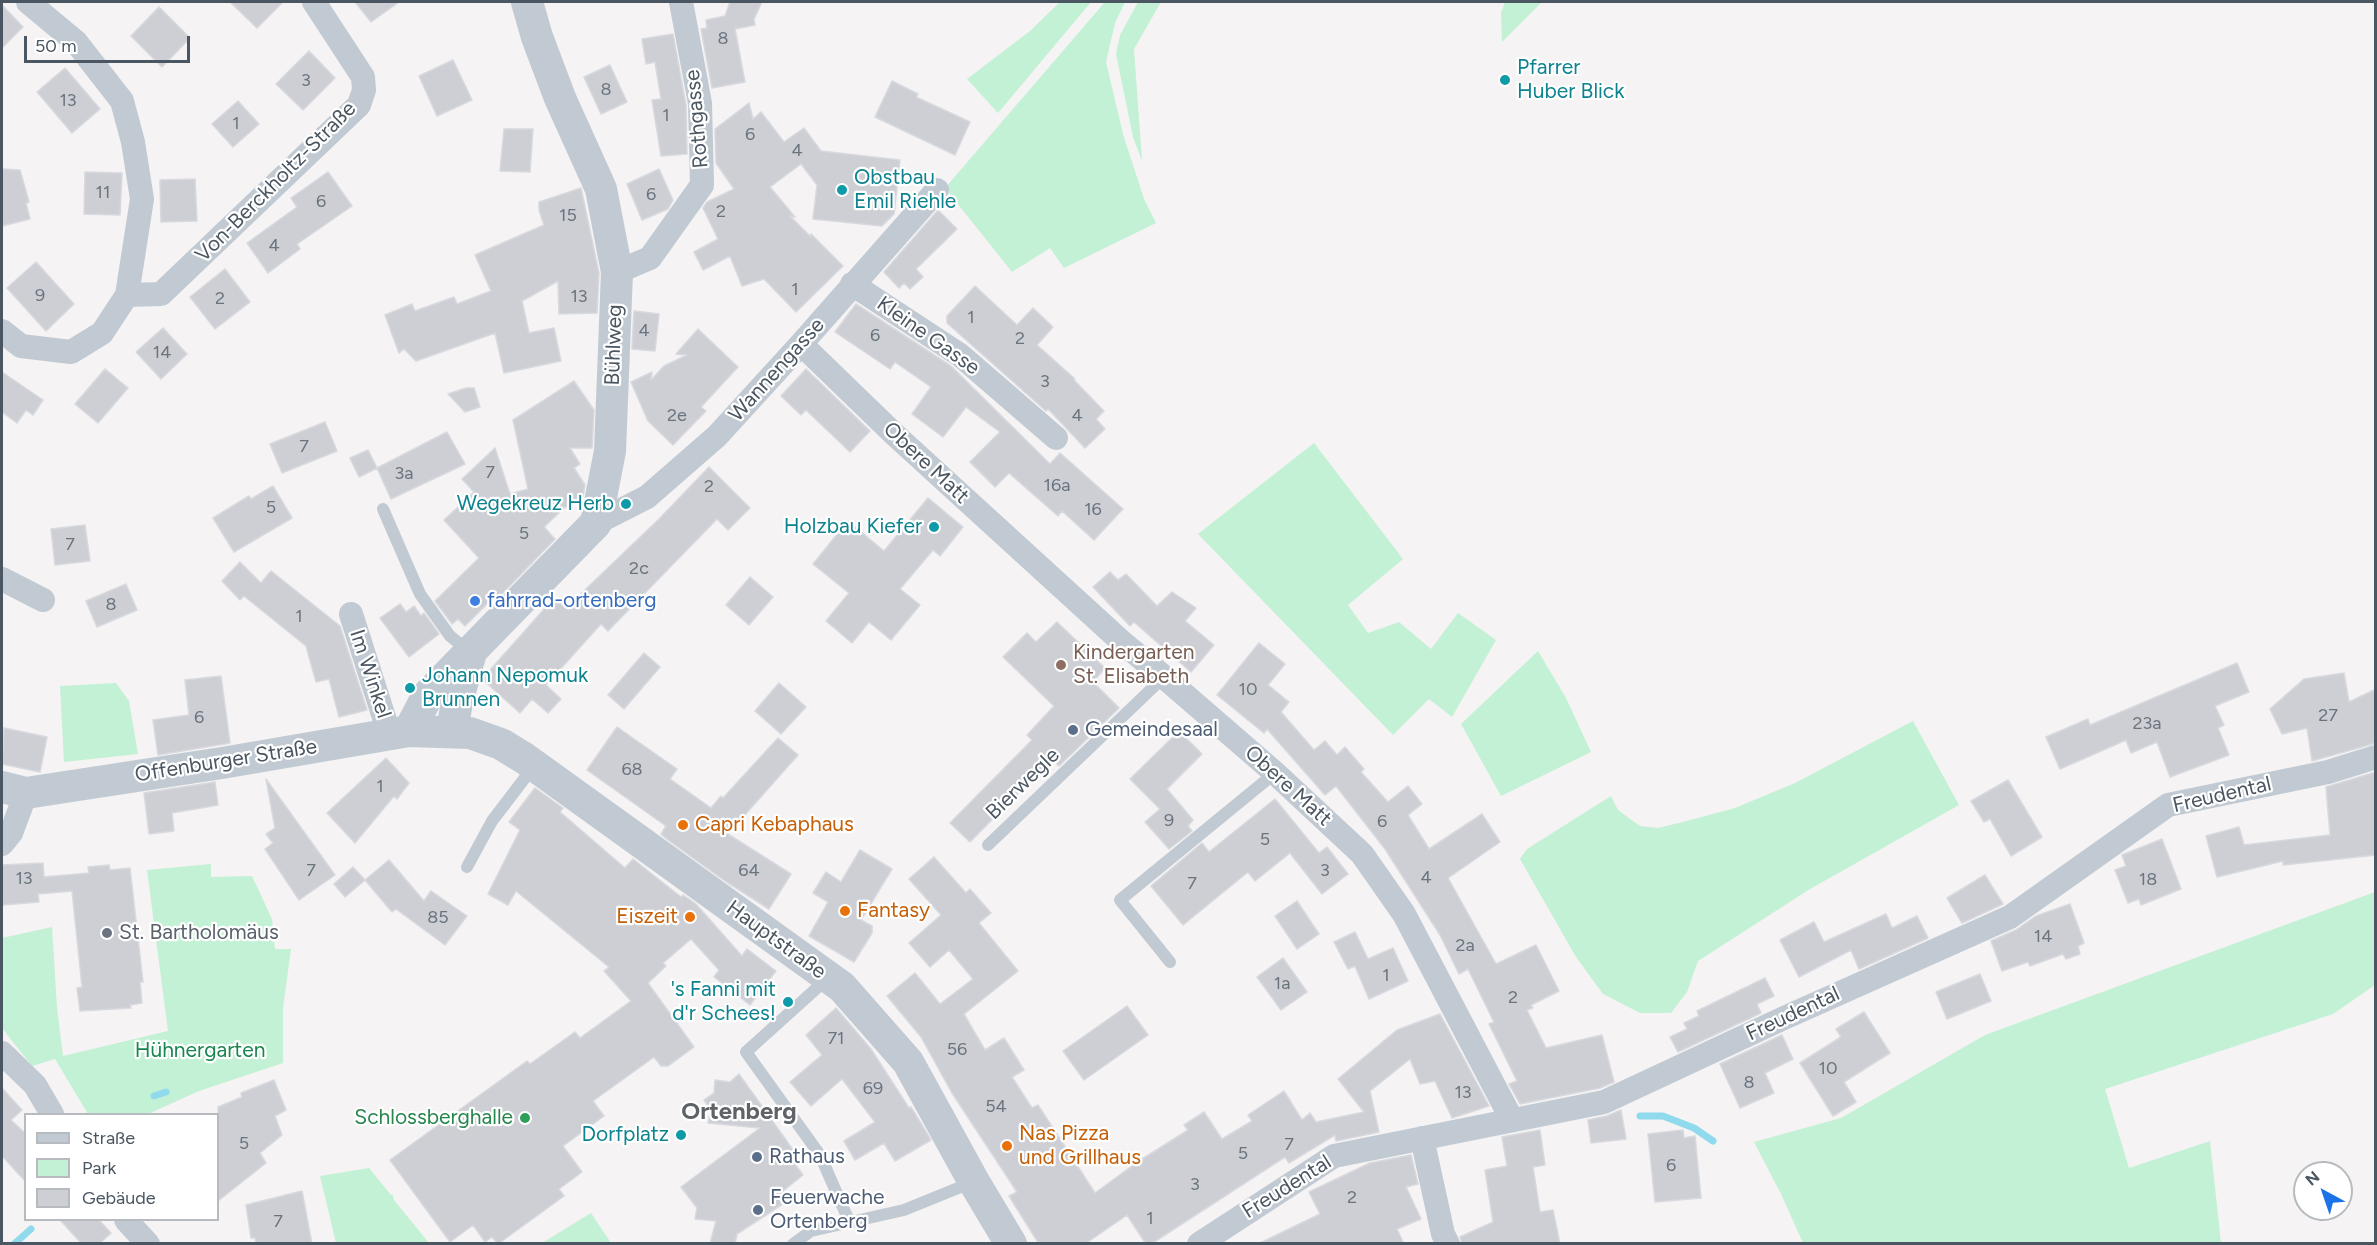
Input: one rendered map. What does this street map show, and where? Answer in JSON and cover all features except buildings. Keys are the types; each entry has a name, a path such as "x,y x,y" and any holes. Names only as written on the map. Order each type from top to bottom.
{"street":[{"path":"2,331 21,346 70,352 102,333 127,295 142,199 133,142 122,101 76,42 28,2"},
{"name":"Von-Berckholtz-Straße","path":"127,295 161,294 358,105 364,90 363,77 314,2"},
{"name":"Bühlweg","path":"527,2 537,38 560,98 601,189 617,272 610,451 596,523"},
{"name":"Rothgasse","path":"617,272 650,258 702,185 700,103 681,2"},
{"name":"Wannengasse","path":"596,523 647,497 717,436 937,190"},
{"name":"Kleine Gasse","path":"852,284 960,354 1056,438"},
{"name":"Obere Matt","path":"801,344 894,434 1105,627 1275,773 1362,854 1404,914 1512,1120"},
{"path":"399,732 429,695 596,523"},
{"path":"2,579 43,600"},
{"name":"Im Winkel","path":"351,614 399,732"},
{"path":"452,731 457,702 471,653"},
{"name":"Offenburger Straße","path":"14,790 222,764 399,732 452,731"},
{"name":"Hauptstraße","path":"452,731 470,733 501,744 534,765 842,987 908,1062 1011,1244"},
{"name":"Freudental","path":"1199,1244 1334,1156 1604,1102 1784,1018 2010,917 2168,806 2328,772 2376,757"},
{"path":"2,844 11,833 14,790"},
{"path":"2,1053 35,1085 51,1113"},
{"path":"1422,1138 1443,1234 1448,1244"},
{"path":"127,1221 148,1244"}],"lane":[{"path":"383,509 420,594 450,636 471,653"},
{"name":"Bierwegle","path":"988,845 1164,676"},
{"path":"467,867 492,822 534,765"},
{"path":"1170,962 1120,900 1275,773"},
{"path":"828,978 746,1052 820,1155 849,1221"},
{"path":"793,1244 811,1231 904,1210 974,1182"}],"green space":[{"path":"1060,2 1091,2 998,113 967,79 1030,31"},
{"path":"1105,2 1125,2 1115,23 1106,62 1123,134 1144,199 1156,223 1064,268 1050,248 1012,272 945,188"},
{"path":"1138,2 1161,2 1134,49 1142,161 1133,137 1116,54 1120,35"},
{"path":"1505,2 1542,2 1502,42 1501,13"},
{"path":"1314,443 1403,559 1348,605 1368,633 1399,622 1431,649 1458,613 1496,640 1452,717 1429,699 1393,735 1198,534"},
{"path":"1538,651 1566,698 1591,752 1501,796 1461,724"},
{"path":"116,683 129,701 138,754 64,762 60,686"},
{"path":"1913,721 1959,805 1810,889 1698,961 1687,992 1671,1013 1640,1013 1603,994 1576,957 1520,859 1527,849 1611,796 1618,810 1640,826 1658,828 1683,822 1735,808 1795,783"},
{"name":"Hühnergarten","path":"211,864 211,877 252,876 272,919 275,949 291,949 283,1008 283,1063 199,1091 150,1113 87,1113 55,1059 32,1066 2,1028 2,938 52,927 57,1008 63,1056 168,1031 147,870"},
{"path":"2375,892 2375,985 2333,1014 2105,1089 2129,1168 2210,1141 2221,1243 1803,1243 1754,1142 1841,1118 1985,1035"},
{"path":"369,1168 393,1195 394,1200 429,1243 336,1243 320,1176"},
{"path":"591,1213 611,1243 542,1243"}],"waterway":[{"path":"154,1096 166,1092"},
{"path":"1640,1116 1663,1116 1694,1128 1713,1141"},
{"path":"14,1244 31,1229"}],"place":[{"name":"Pfarrer Huber Blick","path":"1505,80"},
{"name":"Obstbau Emil Riehle","path":"842,190"},
{"name":"Wegekreuz Herb","path":"626,504"},
{"name":"Holzbau Kiefer","path":"934,527"},
{"name":"fahrrad-ortenberg","path":"475,601"},
{"name":"Kindergarten St. Elisabeth","path":"1061,665"},
{"name":"Johann Nepomuk Brunnen","path":"410,688"},
{"name":"Gemeindesaal","path":"1073,730"},
{"name":"Capri Kebaphaus","path":"683,825"},
{"name":"Fantasy","path":"845,911"},
{"name":"Eiszeit","path":"690,917"},
{"name":"St. Bartholomäus","path":"107,933"},
{"name":"'s Fanni mit d'r Schees!","path":"788,1002"},
{"name":"Schlossberghalle","path":"525,1118"},
{"name":"Dorfplatz","path":"681,1135"},
{"name":"Nas Pizza und Grillhaus","path":"1007,1146"},
{"name":"Rathaus","path":"757,1157"},
{"name":"Feuerwache Ortenberg","path":"758,1210"}],"district":[{"name":"Ortenberg","path":"739,1112"}]}
